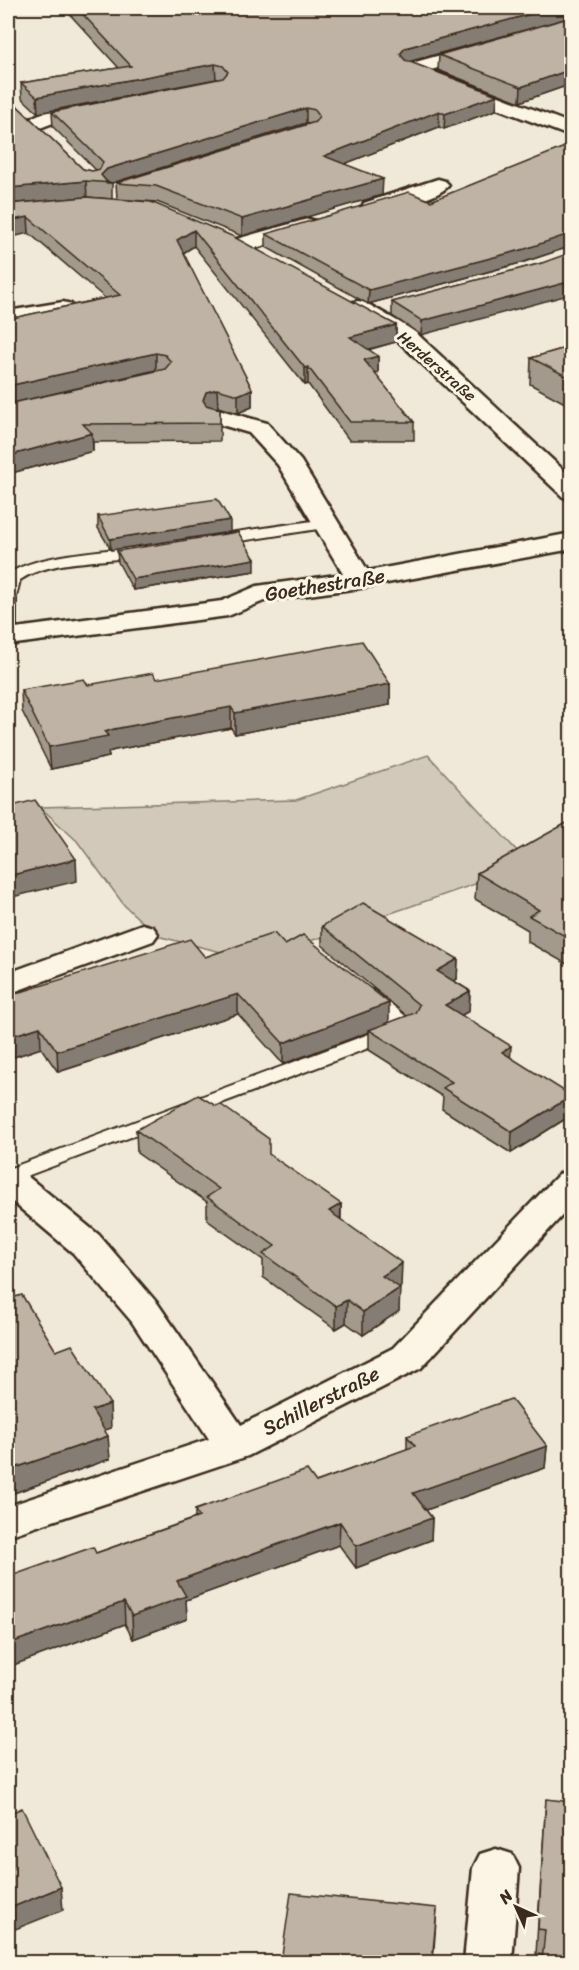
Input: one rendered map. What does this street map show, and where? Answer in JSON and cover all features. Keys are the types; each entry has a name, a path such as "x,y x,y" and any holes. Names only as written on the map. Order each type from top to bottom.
{"street":[{"path":"503,43 412,69 572,131"},
{"path":"51,140 28,118 47,118 115,106"},
{"path":"354,213 411,196 438,185"},
{"path":"241,245 332,219"},
{"path":"219,237 241,245 272,262"},
{"name":"Herderstraße","path":"335,296 405,335 572,492"},
{"path":"367,313 400,304"},
{"path":"8,318 63,309"},
{"path":"217,416 258,428 288,461 360,580"},
{"name":"Goethestraße","path":"8,637 228,608 257,594 360,580 572,541"},
{"path":"8,984 142,934"},
{"path":"8,1178 86,1244 145,1313 234,1446"},
{"name":"Schillerstraße","path":"8,1521 234,1446 407,1358 572,1182"},
{"path":"488,1962 496,1868"}],"lane":[{"path":"196,543 326,524"},
{"path":"8,637 9,585 14,576 24,570 161,548"},
{"path":"8,1178 407,1027 356,985"}],"shaded area":[{"path":"428,755 530,865 238,966 225,953 157,936 124,905 77,841 40,807 296,800"}],"building":[{"path":"77,8 553,8 405,48 400,54 405,60 497,95 445,114 439,111 324,156 383,179 242,219 156,186 116,183 315,122 319,116 315,110 306,108 107,169 101,175 106,181 112,183 86,181 8,188 8,97 83,169 92,171 100,169 103,162 52,112 223,78 228,72 223,66 215,64 37,97 21,83 131,66"},
{"path":"572,17 572,69 521,87 439,55"},
{"path":"572,144 572,233 525,249 369,290 266,234 409,192 431,201"},
{"path":"86,197 151,202 232,236 396,325 350,337 378,356 364,360 414,422 350,422 308,367 305,368 194,230 177,240 252,389 238,395 217,389 206,392 203,400 206,405 220,409 220,423 83,424 92,433 8,456 8,404 165,369 171,362 165,355 156,353 8,386 8,313 13,318 120,295 28,217 8,221 8,204"},
{"path":"572,252 572,281 422,321 392,302 542,263"},
{"path":"572,346 572,379 531,358"},
{"path":"217,499 230,520 110,539 98,516"},
{"path":"238,532 255,559 133,579 117,551"},
{"path":"362,641 390,684 235,713 231,707 114,729 105,732 108,736 49,747 21,690 84,679 88,685 153,673 156,679"},
{"path":"35,800 76,859 8,876 8,807"},
{"path":"572,820 572,862 567,865 572,867 572,940 529,916 539,910 477,873"},
{"path":"363,903 458,959 437,971 470,991 445,1005 511,1046 502,1052 572,1096 512,1132 443,1088 452,1082 369,1030 415,1013 419,1005 322,926"},
{"path":"274,933 285,945 303,935 389,1003 283,1043 238,994 57,1051 40,1027 8,1037 8,996 190,939 205,957"},
{"path":"198,1095 216,1106 220,1104 269,1139 269,1154 341,1204 329,1211 402,1263 382,1276 400,1288 363,1312 347,1300 336,1306 263,1254 275,1246 207,1197 219,1189 136,1130"},
{"path":"22,1295 56,1351 72,1345 110,1404 92,1410 108,1436 9,1470 8,1299"},
{"path":"511,1399 547,1446 413,1493 432,1518 356,1546 340,1522 177,1581 186,1596 132,1616 124,1602 8,1644 8,1577 93,1547 96,1553 199,1517 195,1510 307,1470 316,1482 415,1446 407,1436"},
{"path":"546,1799 572,1802 572,1962 542,1962 545,1930 538,1929"},
{"path":"22,1808 61,1887 8,1909 8,1814"},
{"path":"291,1893 437,1908 432,1962 281,1962"}]}
